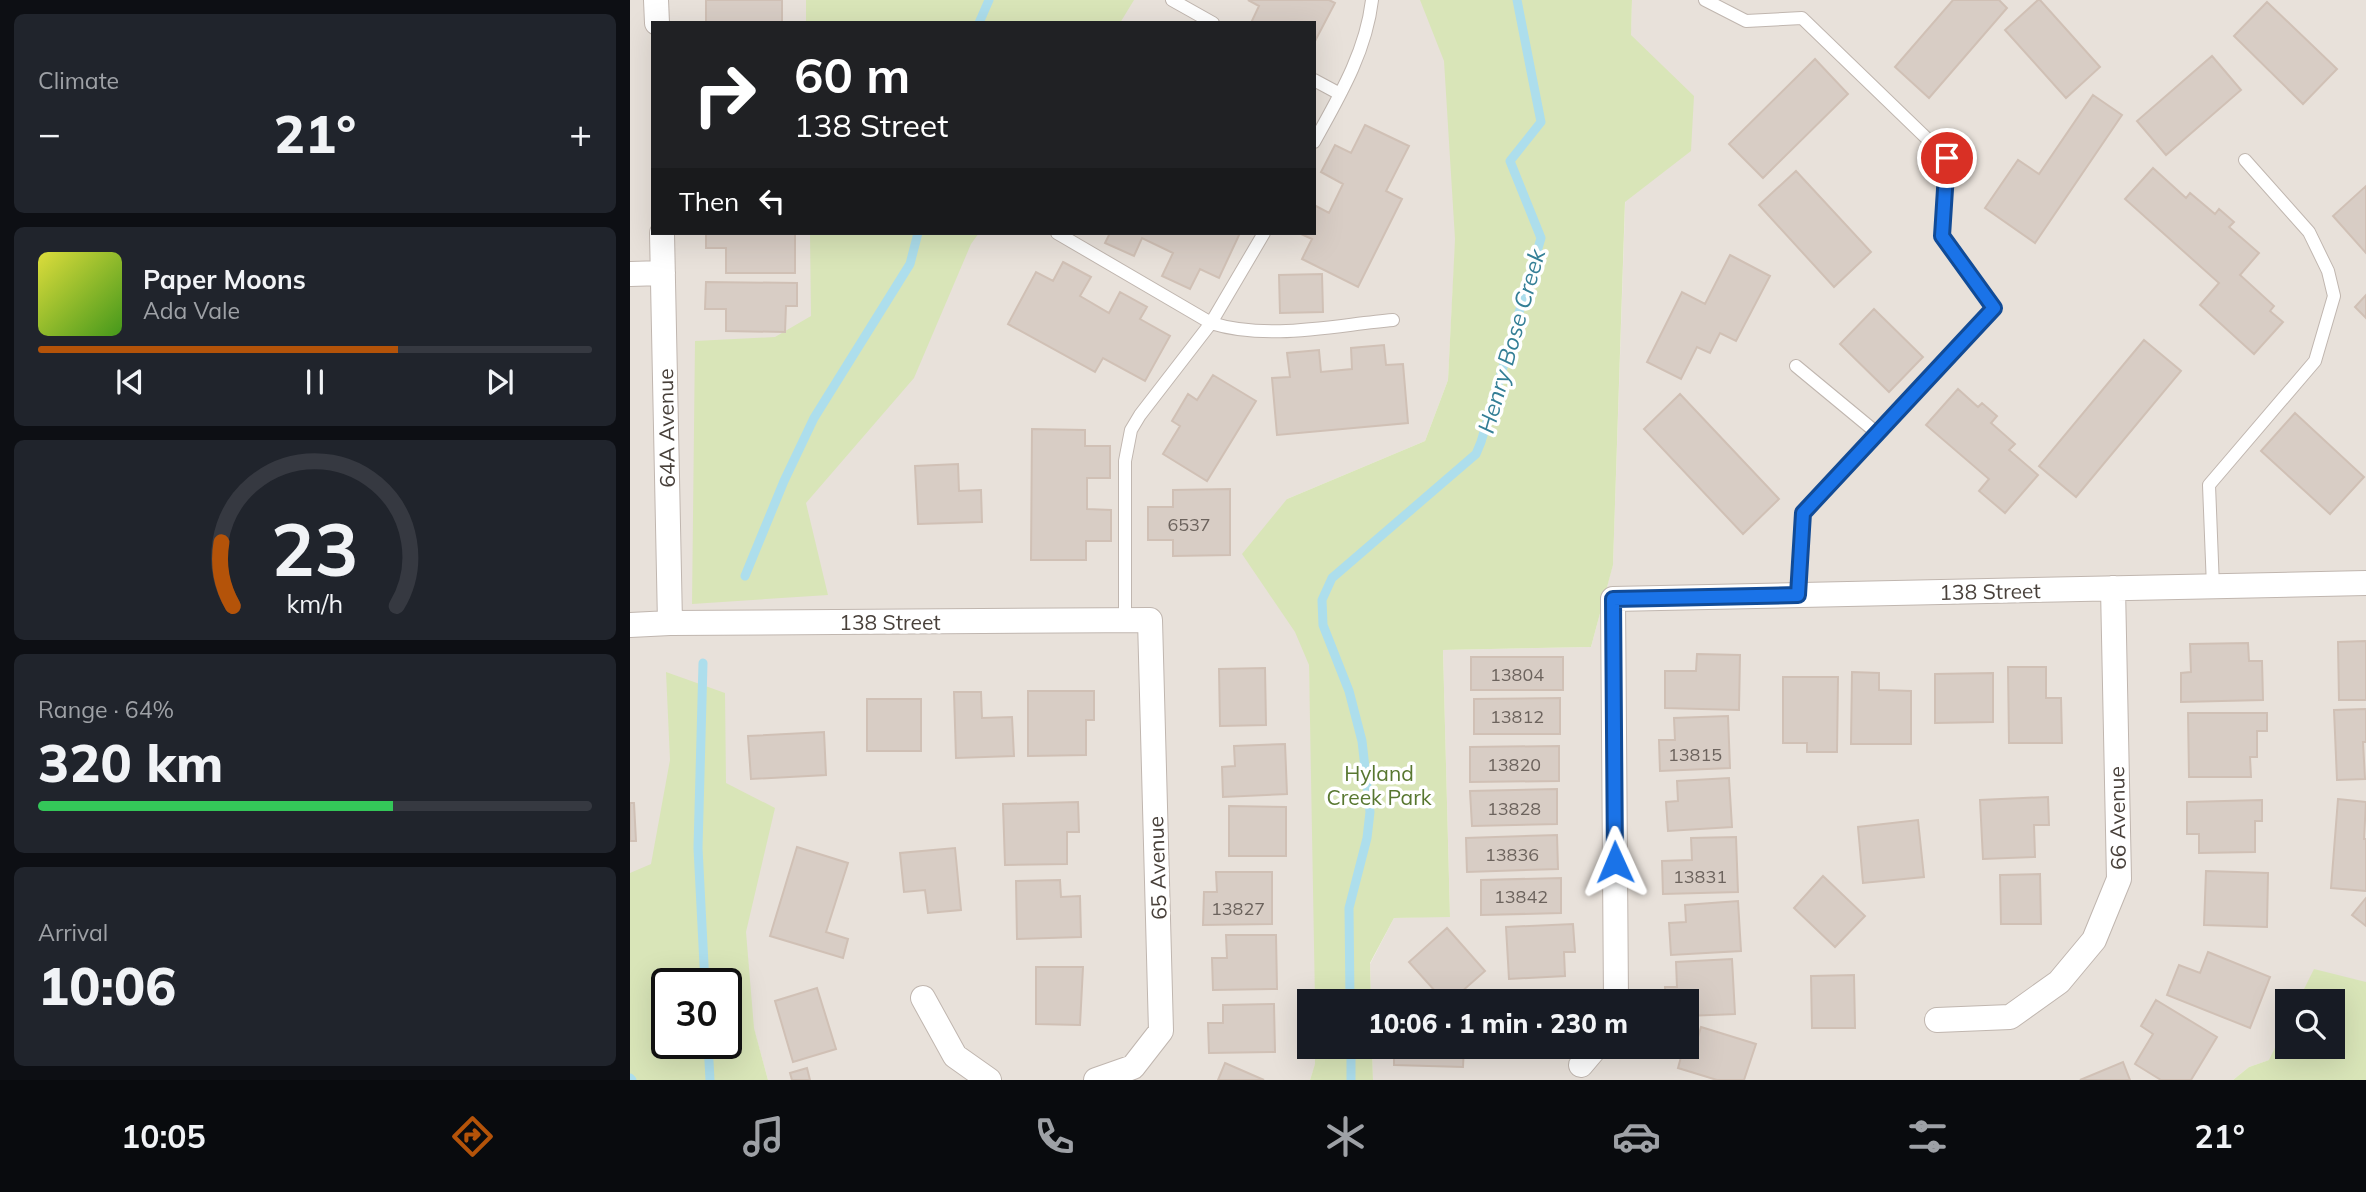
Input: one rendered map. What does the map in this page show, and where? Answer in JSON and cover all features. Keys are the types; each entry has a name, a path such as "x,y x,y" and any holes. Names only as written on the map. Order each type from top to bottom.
{"street":[{"path":"656,0 657,21"},
{"name":"64A Avenue","path":"662,235 670,623"},
{"path":"630,274 663,273"},
{"name":"138 Street","path":"1616,989 1613,599 2366,583"},
{"name":"66 Avenue","path":"1937,1020 2010,1017 2059,982 2094,940 2119,879 2113,588"},
{"name":"138 Street","path":"630,625 1138,620"},
{"name":"65 Avenue","path":"1096,1080 1133,1067 1161,1031 1138,620"},
{"path":"923,998 955,1056 989,1080"}],"lane":[{"path":"1172,0 1209,21"},
{"path":"1316,138 1360,49 1372,0"},
{"path":"1705,0 1746,21 1802,18 1947,158 1942,236 1994,308 1803,513 1798,595"},
{"path":"1316,81 1340,94"},
{"path":"2213,587 2209,485 2315,361 2334,296 2328,271 2309,232 2245,160"},
{"path":"1060,235 1211,323 1249,332 1269,332 1393,320"},
{"path":"1138,620 1126,447 1131,430 1211,323 1263,235"},
{"path":"1796,366 1877,433"}],"shaded area":[{"path":"630,0 1464,0 1464,78 1448,380 1425,441 1287,499 1309,653 1317,989 1297,989 1297,1059 1317,1059 1310,1080 768,1080 742,986 742,968 737,968 729,939 689,968 651,968 651,1059 630,1080"},
{"path":"1632,0 2366,0 2366,1026 2345,1010 2345,989 2275,989 2275,1058 2249,1067 2233,1080 1373,1080 1372,1059 1699,1059 1699,989 1371,989 1370,964 1394,918 1450,916 1443,650 1591,647 1613,564"}],"green space":[{"path":"806,0 1134,0 1121,21 806,21"},
{"name":"Hyland Creek Park","path":"1420,0 1632,0 1631,35 1694,96 1691,151 1625,202 1613,565 1591,647 1443,650 1450,917 1394,918 1370,963 1371,989 1315,989 1309,665 1295,632 1242,554 1287,499 1425,441 1448,380 1455,239 1444,61"},
{"path":"810,235 978,235 971,244 914,378 806,503 828,595 692,604 695,341 775,337 811,316"},
{"path":"666,672 725,693 726,783 775,808 746,932 754,1028 768,1080 630,1080 630,873 651,864 670,760"},
{"path":"2314,969 2366,982 2366,1080 2233,1080 2249,1067 2269,1060 2275,1048 2275,1059 2345,1059 2345,989 2304,989"},
{"path":"1315,1059 1372,1059 1373,1080 1310,1080"}],"building":[{"path":"706,0 782,0 782,21 706,21"},
{"path":"1248,0 1329,0 1335,3 1316,39 1316,21 1252,21 1259,6"},
{"path":"1953,0 1999,0 2007,8 1929,98 1895,67"},
{"path":"2038,0 2100,67 2066,98 2005,30"},
{"path":"2267,2 2337,69 2303,104 2234,36"},
{"path":"2212,56 2241,90 2166,155 2137,121"},
{"path":"1815,59 1848,94 1763,178 1729,144"},
{"path":"2093,95 2122,115 2035,243 1985,208 2018,160 2039,174"},
{"path":"1365,125 1409,146 1386,191 1402,199 1358,287 1302,259 1312,239 1303,235 1316,235 1316,206 1329,213 1343,184 1321,172 1335,145 1351,153"},
{"path":"2153,168 2186,198 2190,193 2215,214 2219,209 2234,222 2229,227 2259,253 2240,275 2274,306 2270,311 2283,322 2254,354 2200,305 2219,283 2125,199"},
{"path":"1796,171 1871,252 1834,287 1759,205"},
{"path":"2366,186 2366,253 2333,216"},
{"path":"706,235 795,235 795,273 726,273 726,248 706,248"},
{"path":"1109,235 1239,235 1219,278 1200,269 1190,289 1162,276 1173,253 1142,238 1134,256 1105,243"},
{"path":"1730,255 1770,276 1736,341 1720,333 1710,353 1697,347 1681,379 1647,362 1682,292 1705,304"},
{"path":"1063,262 1091,277 1080,296 1109,313 1120,292 1147,307 1140,319 1170,336 1145,381 1103,358 1095,372 1008,324 1036,272 1053,281"},
{"path":"1322,274 1323,312 1280,313 1279,275"},
{"path":"706,282 797,283 797,306 786,306 785,332 726,331 726,309 705,309"},
{"path":"2366,295 2366,318 2355,307"},
{"path":"1874,309 1923,357 1889,392 1840,344"},
{"path":"2144,340 2181,371 2076,497 2039,466"},
{"path":"1384,345 1386,365 1403,364 1408,423 1277,435 1272,378 1290,377 1287,353 1319,350 1321,372 1352,369 1351,348"},
{"path":"1213,375 1256,401 1207,481 1163,454 1180,426 1172,421 1188,394 1197,400"},
{"path":"1958,389 1978,407 1982,403 1997,416 1991,423 2015,444 2009,450 2038,475 2005,513 1979,491 1989,479 1926,425"},
{"path":"1680,394 1779,499 1743,534 1644,429"},
{"path":"2295,413 2364,477 2330,514 2261,451"},
{"path":"1032,429 1085,430 1085,446 1110,446 1110,478 1087,478 1087,509 1111,510 1111,541 1086,541 1086,560 1031,560"},
{"path":"958,464 959,491 981,490 982,522 918,524 915,466"},
{"path":"1230,489 1230,555 1173,556 1173,540 1148,540 1148,507 1173,507 1173,490"},
{"path":"2366,641 2366,700 2339,700 2338,642"},
{"path":"2248,643 2249,661 2262,661 2263,700 2181,702 2181,673 2191,672 2190,644"},
{"path":"1697,654 1740,655 1739,710 1665,708 1665,671 1696,671"},
{"path":"1471,657 1563,657 1563,690 1471,690"},
{"path":"2008,667 2046,667 2046,698 2061,698 2062,743 2009,743"},
{"path":"1265,668 1266,725 1220,726 1219,669"},
{"path":"1852,672 1879,673 1879,690 1911,691 1911,744 1851,744"},
{"path":"1993,673 1993,722 1935,723 1935,674"},
{"path":"1783,677 1838,677 1837,752 1807,752 1807,743 1783,743"},
{"path":"1028,691 1094,691 1094,720 1086,720 1086,755 1028,756"},
{"path":"954,692 981,692 982,718 1012,717 1014,756 956,758"},
{"path":"1560,698 1560,734 1474,734 1474,699"},
{"path":"867,699 921,699 921,751 867,751"},
{"path":"2366,709 2366,742 2363,742 2365,779 2337,780 2334,710"},
{"path":"2188,713 2267,713 2267,731 2257,731 2257,757 2250,757 2251,777 2189,777"},
{"path":"1728,716 1730,768 1660,771 1659,740 1675,740 1674,718"},
{"path":"824,732 826,775 751,779 748,736"},
{"path":"1285,744 1287,794 1223,797 1222,767 1235,766 1234,746"},
{"path":"1559,746 1559,781 1470,782 1470,747"},
{"path":"1729,778 1732,827 1668,831 1666,802 1678,801 1677,781"},
{"path":"1557,789 1557,824 1472,826 1470,791"},
{"path":"2048,797 2049,825 2034,825 2035,857 1983,859 1980,800"},
{"path":"2338,799 2366,802 2366,891 2331,888"},
{"path":"2262,800 2262,821 2255,821 2255,852 2199,853 2199,834 2187,834 2187,802"},
{"path":"1078,802 1079,832 1067,832 1067,864 1005,865 1003,804"},
{"path":"630,803 634,803 636,841 630,841"},
{"path":"1229,806 1286,807 1286,856 1229,856"},
{"path":"1918,820 1924,877 1863,883 1858,827"},
{"path":"1557,835 1558,869 1467,872 1466,838"},
{"path":"1736,837 1738,892 1663,894 1662,861 1692,860 1691,838"},
{"path":"797,847 848,863 826,932 848,939 843,958 770,936"},
{"path":"955,848 961,910 928,913 925,890 904,892 900,853"},
{"path":"2206,871 2268,873 2267,927 2204,925"},
{"path":"1216,872 1272,872 1272,924 1203,925 1204,892 1217,892"},
{"path":"2040,874 2041,924 2001,924 2000,875"},
{"path":"1823,876 1865,916 1835,947 1794,908"},
{"path":"1561,878 1561,913 1481,915 1481,880"},
{"path":"1060,880 1061,897 1080,896 1081,937 1017,939 1016,881"},
{"path":"2366,898 2366,926 2352,915"},
{"path":"1738,901 1741,951 1671,955 1669,923 1686,922 1685,905"},
{"path":"1573,924 1575,952 1564,952 1565,976 1509,979 1506,927"},
{"path":"1447,928 1485,971 1465,989 1433,989 1409,962"},
{"path":"1226,935 1276,935 1277,989 1213,990 1212,958 1227,958"},
{"path":"2208,952 2270,977 2250,1028 2167,995 2179,965 2200,973"},
{"path":"1732,959 1735,1014 1699,1016 1699,989 1665,989 1677,987 1676,962"},
{"path":"1036,967 1083,967 1080,1025 1036,1024"},
{"path":"1854,975 1855,1028 1812,1028 1811,976"},
{"path":"817,988 836,1049 793,1062 775,1001"},
{"path":"2156,1000 2217,1037 2191,1080 2161,1080 2135,1064 2153,1034 2141,1026"},
{"path":"1274,1004 1275,1052 1209,1053 1208,1023 1223,1023 1223,1005"},
{"path":"1701,1027 1756,1044 1744,1080 1717,1080 1678,1068 1680,1059 1699,1059"},
{"path":"1394,1059 1463,1059 1463,1067 1394,1065"},
{"path":"2123,1062 2130,1080 2080,1080"},
{"path":"1225,1063 1264,1080 1218,1080"},
{"path":"807,1068 810,1080 792,1080 790,1073"}],"waterway":[{"path":"980,21 989,0"},
{"name":"Henry Bose Creek","path":"1350,989 1349,908 1367,838 1370,812 1362,741 1349,691 1323,625 1322,600 1332,578 1476,454 1481,442 1541,238 1510,161 1541,122 1517,0"},
{"path":"745,576 784,481 814,418 910,264 917,235"},
{"path":"703,663 698,848 704,968"},
{"path":"709,1059 710,1080"},
{"name":"Henry Bose Creek","path":"1351,1059 1351,1080"}],"route":[{"path":"1615,862 1613,599 1798,595 1803,513 1994,308 1942,236 1947,158"}]}
